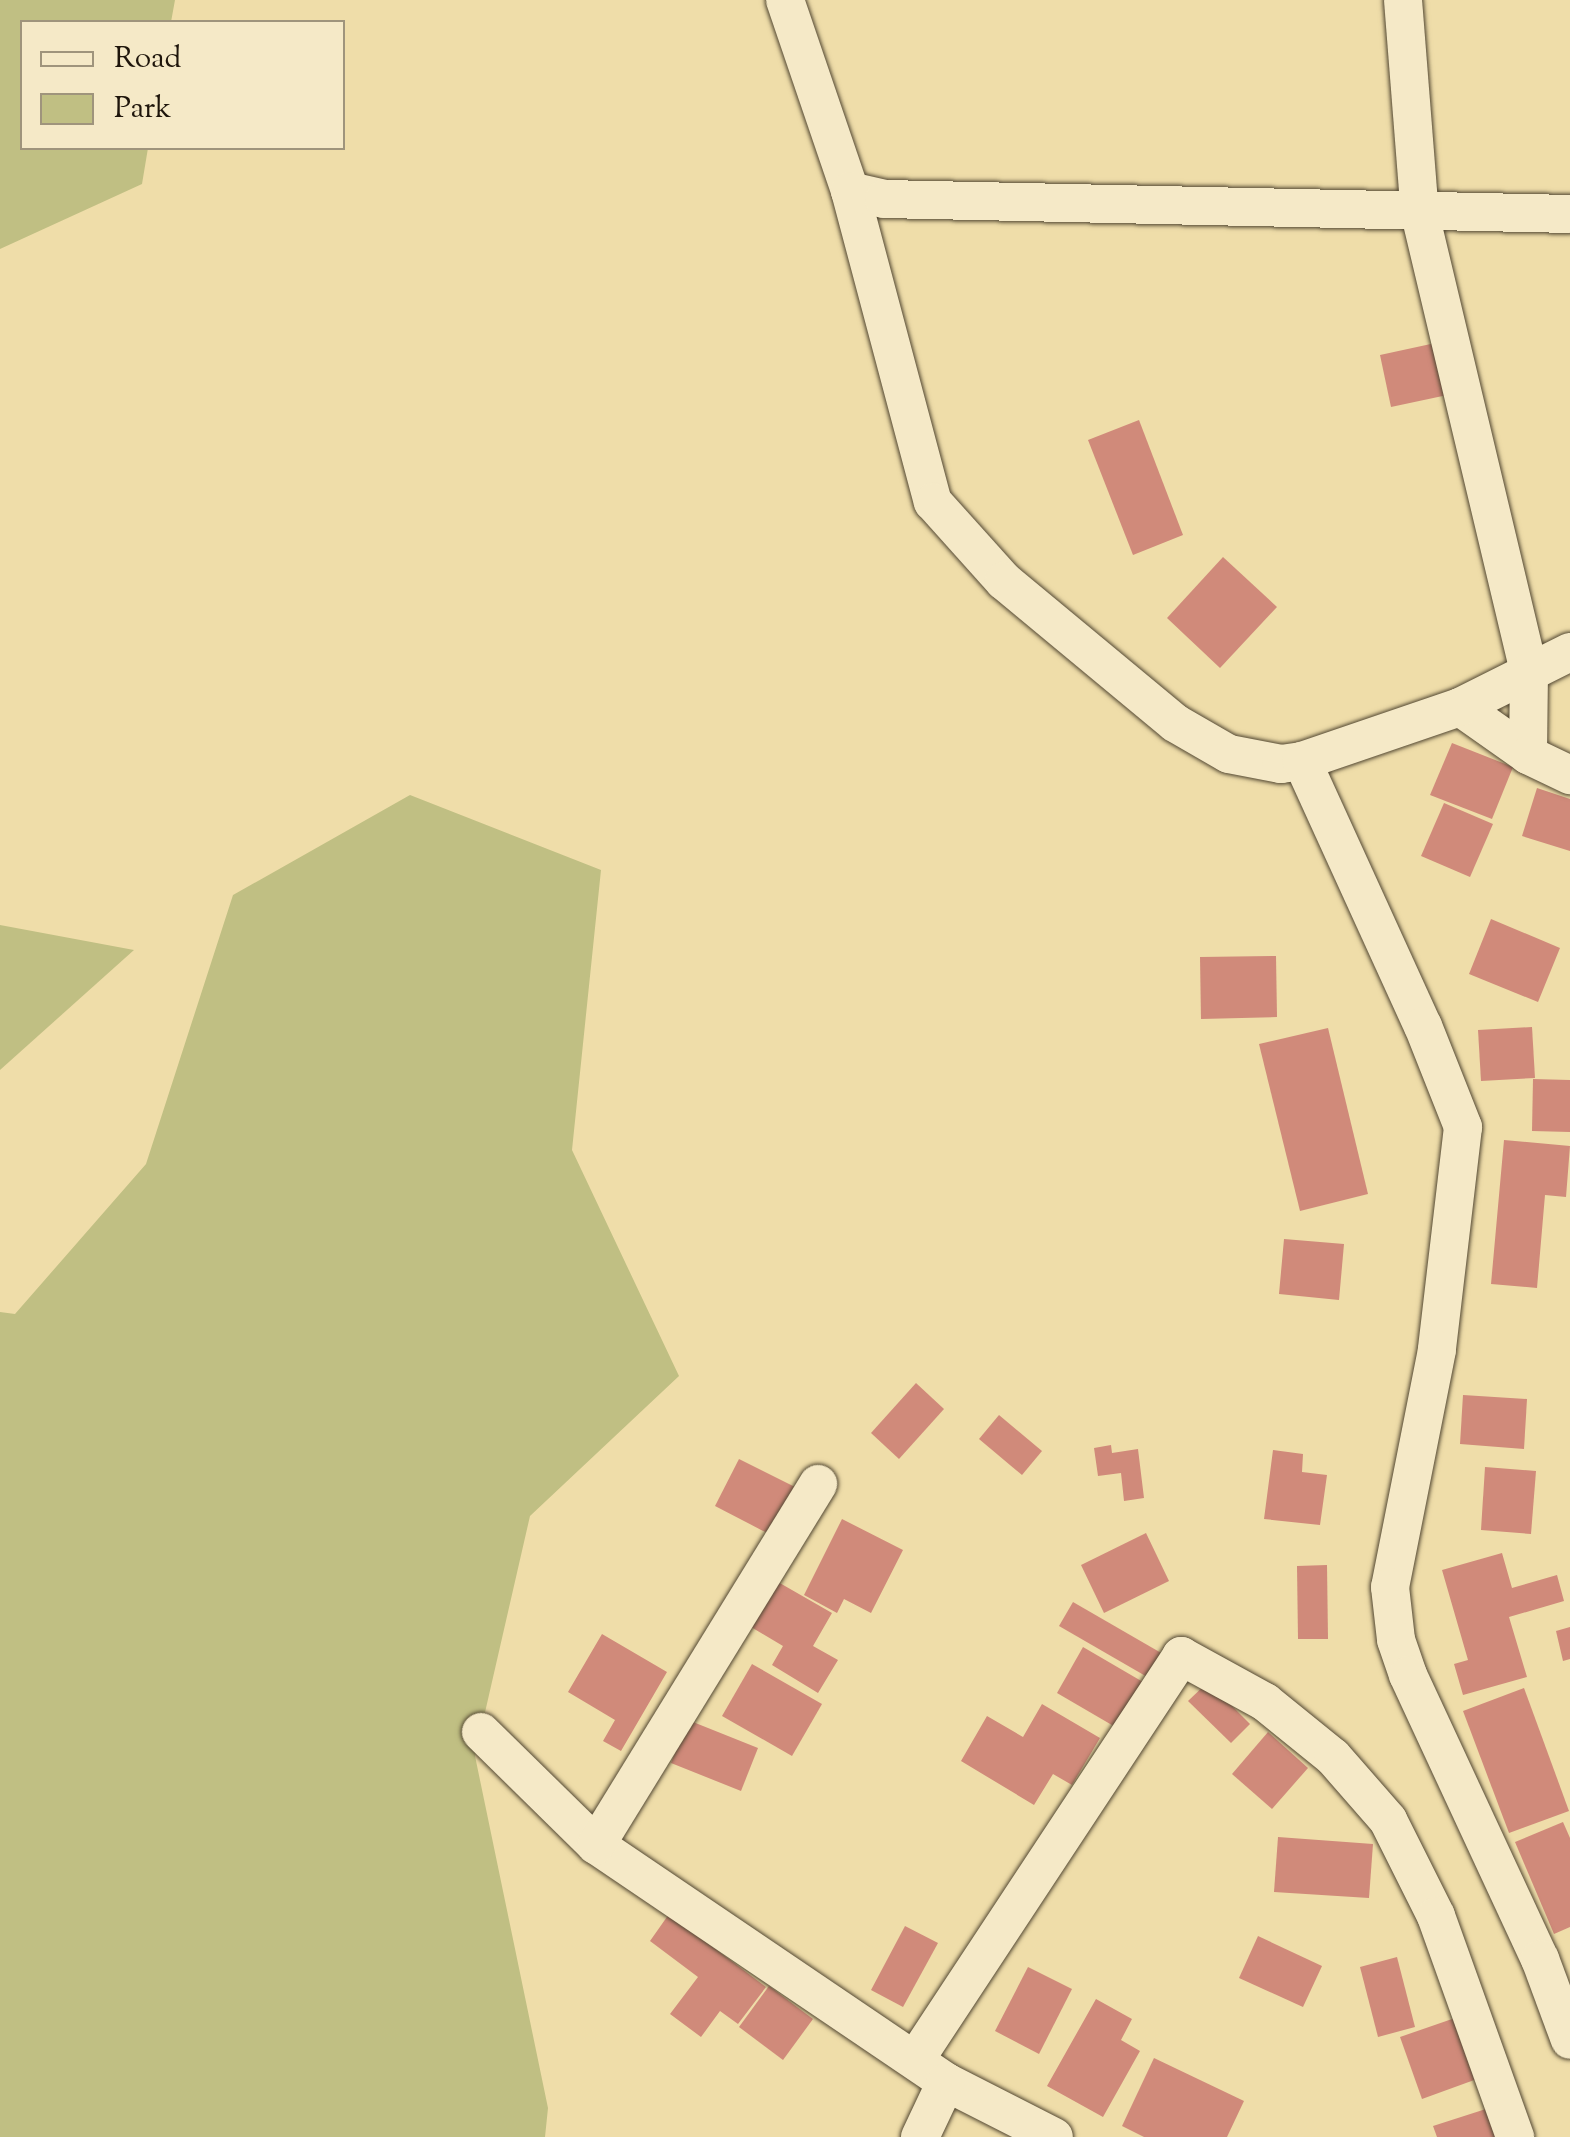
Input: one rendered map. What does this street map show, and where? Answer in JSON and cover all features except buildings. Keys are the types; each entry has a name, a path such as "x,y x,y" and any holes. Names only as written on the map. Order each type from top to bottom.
{"street":[{"path":"785,0 850,191 932,502 1004,582 1175,723 1229,754 1280,764 1302,761 1460,707 1570,652"},
{"path":"1403,0 1420,214 1529,672 1528,755"},
{"path":"850,191 884,199 1420,214 1570,214"},
{"path":"1460,707 1528,755 1570,774"},
{"path":"1302,761 1423,1026 1463,1128 1437,1350 1390,1587 1396,1640 1408,1675 1555,1954 1570,2040"},
{"path":"596,1845 818,1484"},
{"path":"920,2137 931,2071 1181,1656 1265,1702 1332,1757 1388,1820 1436,1916 1515,2137"},
{"path":"481,1732 596,1845 931,2071 1054,2137"}],"green space":[{"path":"0,0 175,0 171,20 20,20 20,150 148,150 142,184 0,249"},
{"path":"410,795 601,870 572,1150 679,1376 530,1516 475,1756 548,2108 545,2137 0,2137 0,1312 15,1314 146,1164 233,895"},
{"path":"0,925 134,950 0,1070"}]}
